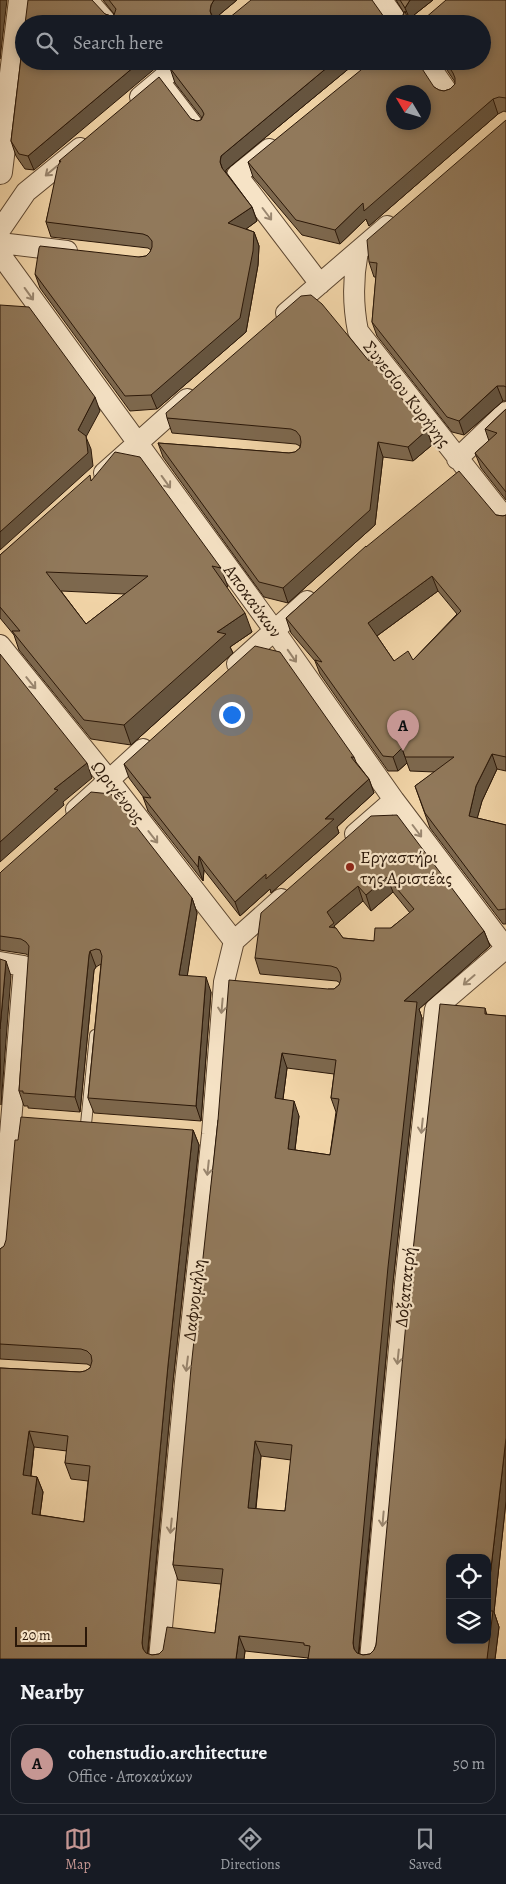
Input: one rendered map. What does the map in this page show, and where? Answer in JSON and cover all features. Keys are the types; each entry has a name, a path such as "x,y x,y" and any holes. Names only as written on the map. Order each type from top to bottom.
{"street":[{"path":"18,15 21,0"},
{"path":"382,0 393,15"},
{"path":"0,172 6,68 15,27"},
{"path":"125,110 172,70"},
{"path":"433,70 450,94"},
{"path":"0,230 26,192 95,135"},
{"path":"281,139 237,175 320,284"},
{"path":"276,322 403,212"},
{"path":"0,243 89,253"},
{"name":"Συνεσίου Κυρήνης","path":"358,251 355,266 355,319 358,331 506,519"},
{"name":"Αποκαύκων","path":"0,254 274,630 394,800 506,948"},
{"path":"87,488 203,385"},
{"path":"457,459 506,412"},
{"path":"137,442 167,445"},
{"path":"224,676 318,591"},
{"name":"Ωριγένους","path":"0,645 109,780 234,941"},
{"path":"65,819 159,734"},
{"path":"343,845 394,800"},
{"path":"234,941 292,890"},
{"name":"Δαφνομήλη","path":"159,1659 183,1402 202,1133 233,983 234,941"},
{"name":"Δοξαπατρή","path":"370,1659 405,1283 435,1009 506,948"},
{"path":"0,962 24,966 21,1120 0,1254"}],"lane":[{"path":"94,0 107,15"},
{"path":"163,78 202,129"},
{"path":"86,1124 95,1028"}],"building":[{"path":"28,0 92,0 108,15 26,15"},
{"path":"109,0 214,0 211,5 211,15 114,15 116,9"},
{"path":"251,0 372,0 383,15 233,15"},
{"path":"400,0 410,0 405,8"},
{"path":"446,0 506,0 506,98 499,97 493,99 364,211 363,203 335,230 296,220 248,162 361,70 423,70 434,87 444,91 450,89 455,84 455,78 451,70 491,70 491,15 429,15"},
{"path":"20,70 130,70 28,156 19,154 11,141"},
{"path":"172,70 324,70 221,156 222,168 252,207 228,223 254,232 253,251 240,318 151,395 125,396 35,274 39,248 40,246 139,257 146,256 150,252 152,241 143,234 46,222 58,165 61,161 59,161 159,77 191,119 201,120 204,114"},
{"path":"506,120 506,387 497,386 459,421 447,417 372,322 377,263 369,262 367,240"},
{"path":"311,295 322,304 369,361 369,357 427,430 408,447 378,442 370,510 283,588 259,582 158,443 289,453 295,452 300,448 300,436 291,429 167,418 166,413 301,296"},
{"path":"0,305 29,307 95,397 78,430 86,436 88,453 0,532"},
{"path":"506,409 506,492 475,453 497,433 485,429"},
{"path":"115,452 140,457 221,568 212,566 245,613 217,632 226,634 124,725 84,720 12,631 20,631 0,607 0,555 90,475 91,481","holes":["46,572 148,576 86,624"]},
{"path":"459,471 496,515 506,515 506,757 492,754 476,786 469,816 506,825 506,909 498,910 425,813 415,786 454,757 405,757 402,748 393,757 383,756 315,660 322,662 286,618 366,547","holes":["432,576 461,611 413,660 408,651 394,661 368,623"]},
{"path":"255,646 280,652 354,757 351,757 369,779 325,819 334,819 266,879 266,874 235,902 199,856 198,867 143,797 151,798 124,764"},
{"path":"0,654 87,763 54,789 58,790 0,842"},
{"path":"91,792 111,794 192,898 179,975 206,977 196,1106 88,1098 102,956 100,950 96,949 90,951 89,955 75,1097 23,1093 23,1091 19,1091 29,946 21,939 0,936 0,873"},
{"path":"397,815 484,931 404,1001 417,1002 388,1267 353,1643 357,1653 363,1655 370,1654 376,1645 411,1269 440,1004 485,1008 485,1014 506,1016 506,1438 491,1568 491,1554 446,1554 446,1644 489,1644 487,1659 308,1659 310,1646 304,1645 304,1643 239,1636 236,1659 0,1659 0,1368 80,1372 90,1368 92,1361 91,1355 81,1349 0,1344 0,1249 4,1246 6,1240 15,1140 18,1140 21,1117 193,1130 168,1365 142,1643 143,1649 146,1653 152,1655 159,1654 163,1650 167,1627 215,1633 223,1569 173,1565 191,1368 218,1120 229,980 334,989 339,985 341,979 337,968 331,966 255,958 261,913 371,816","holes":["387,877 414,909 391,928 375,928 374,941 343,938 336,928 329,927 334,923 327,912 358,886 366,895","282,1053 336,1060 331,1098 339,1099 330,1155 288,1149 294,1101 275,1098","29,1431 68,1436 65,1463 90,1466 84,1522 32,1514 37,1477 23,1475","255,1441 292,1445 285,1511 248,1508"]},
{"path":"0,959 6,961 0,1029"},
{"path":"491,1611 493,1611 491,1627"}],"place":[{"name":"cohenstudio.architecture","path":"403,751"},
{"name":"Εργαστήρι της Αριστέας","path":"350,867"}]}
